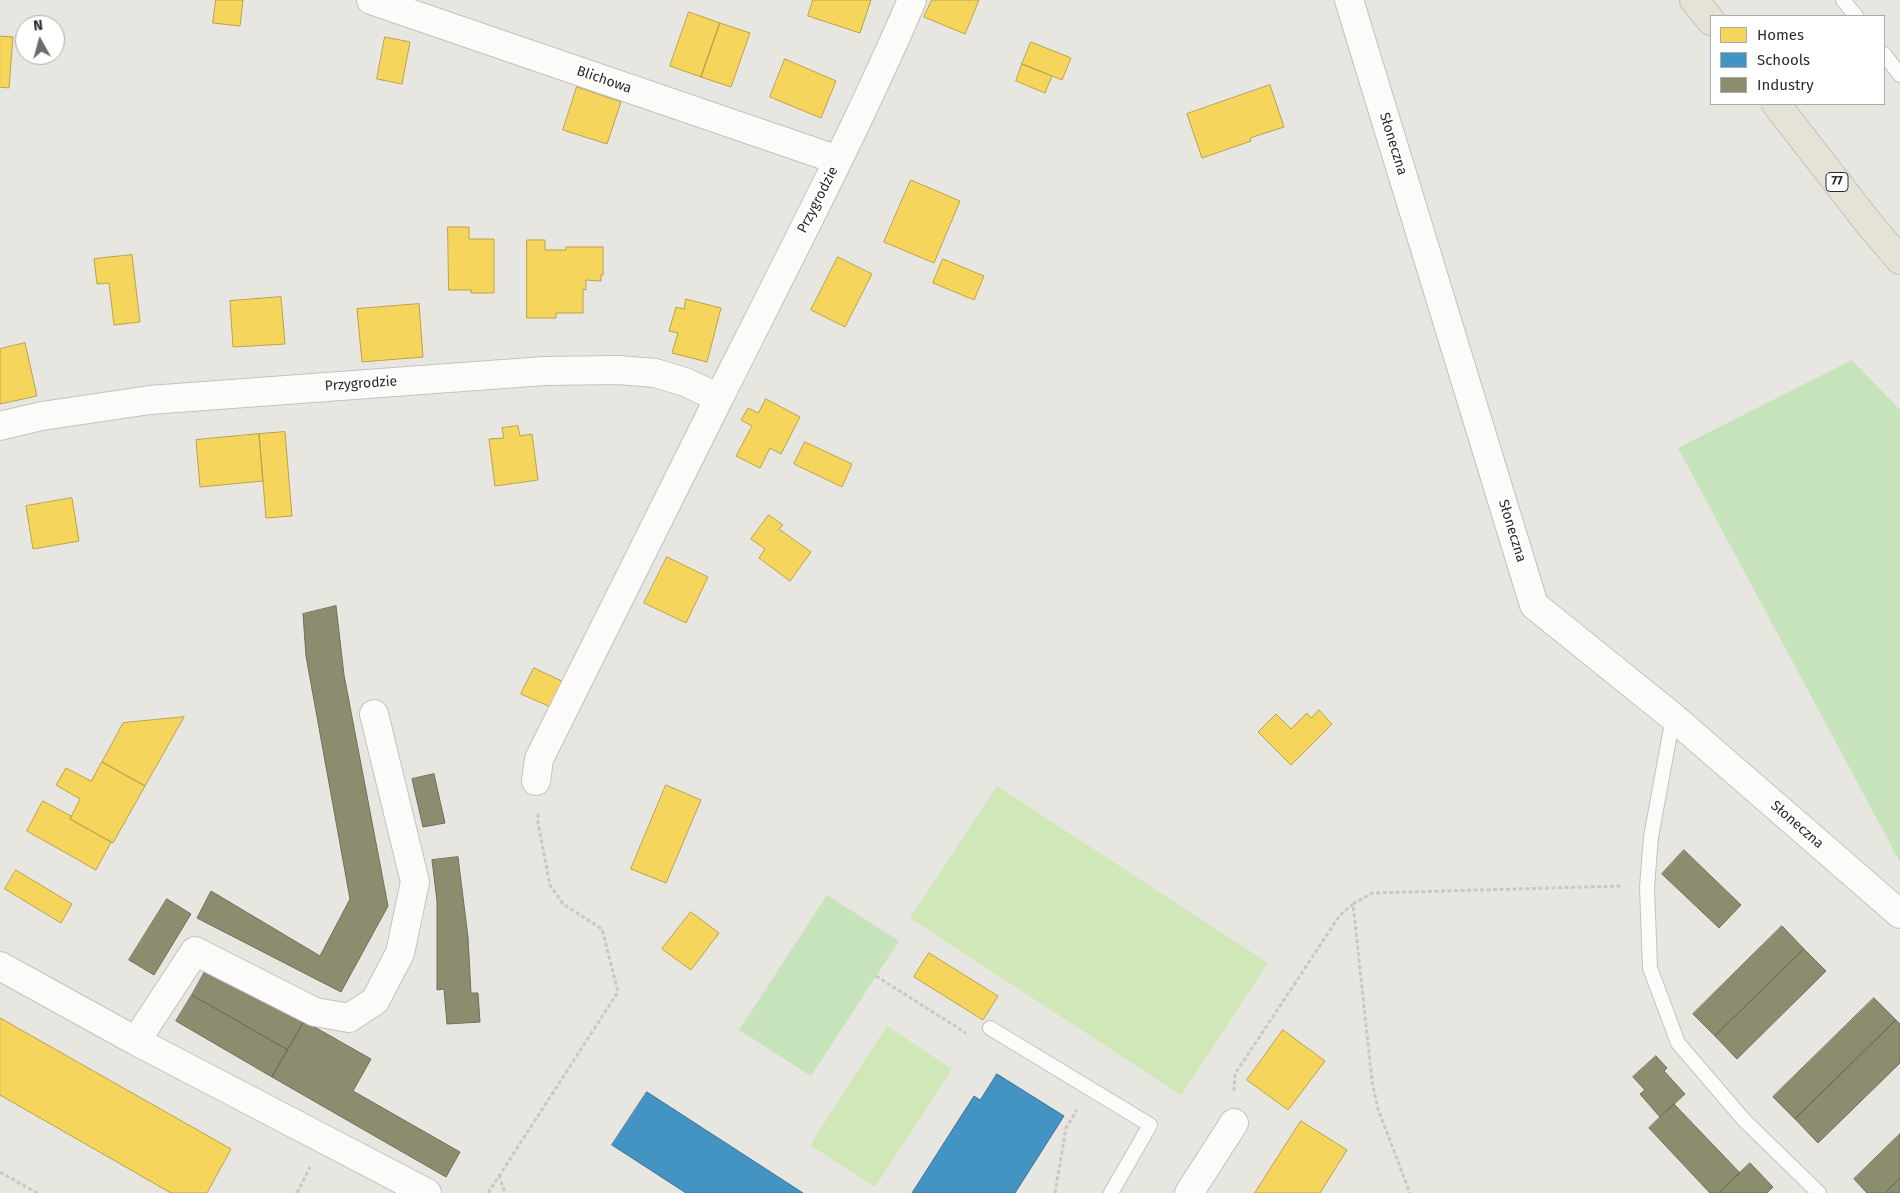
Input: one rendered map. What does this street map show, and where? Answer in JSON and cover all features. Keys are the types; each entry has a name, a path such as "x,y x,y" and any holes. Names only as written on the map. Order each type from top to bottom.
{"main road":[{"path":"1694,0 1710,21"},
{"name":"77","path":"1777,105 1870,225 1900,260"}],"street":[{"name":"Blichowa","path":"371,0 838,160"},
{"name":"Przygrodzie","path":"536,781 538,759 838,160 889,54 912,0"},
{"name":"Słoneczna","path":"1349,0 1534,605 1673,717 1900,914"},
{"name":"Przygrodzie","path":"0,426 42,416 150,400 544,371 618,370 654,373 685,382 719,398"},
{"path":"136,1041 195,951 316,1012 349,1018 375,1001 400,953 415,882 374,714"},
{"path":"0,966 136,1041 427,1193"},
{"path":"1190,1193 1234,1123"}],"lane":[{"path":"1843,0 1855,15"},
{"path":"1885,55 1900,75"},
{"path":"1673,717 1650,837 1647,887 1650,968 1678,1042 1744,1120 1819,1193"},
{"path":"995,1032 1150,1125 1111,1193"}],"path":[{"path":"488,1193 618,992 602,929 563,904 550,885 538,822 536,781"},
{"path":"1234,1123 1235,1074 1340,915 1353,904 1372,893 1647,887"},
{"path":"1353,904 1372,1081 1378,1109 1410,1193"},
{"path":"876,976 992,1049 995,1032"},
{"path":"1055,1193 1066,1128 1071,1119"},
{"path":"0,1172 37,1193"},
{"path":"499,1175 506,1193"}],"green space":[{"path":"1852,360 1900,410 1900,862 1678,448"},
{"path":"997,786 1268,963 1181,1095 910,918"},
{"path":"827,895 899,941 811,1076 739,1030"},
{"path":"887,1026 952,1069 875,1187 810,1145"}],"building: Homes":[{"path":"216,0 243,0 240,26 213,23"},
{"path":"813,0 871,0 860,33 808,16"},
{"path":"932,0 979,0 965,34 924,17"},
{"path":"689,12 720,23 701,77 670,66"},
{"path":"720,23 750,33 731,87 701,77"},
{"path":"0,36 13,37 9,88 0,87"},
{"path":"385,37 410,42 402,84 377,79"},
{"path":"1031,42 1071,58 1062,80 1022,64"},
{"path":"785,59 836,81 821,118 770,97"},
{"path":"1022,64 1052,76 1045,93 1016,81"},
{"path":"1270,85 1284,127 1250,138 1251,141 1202,158 1187,114"},
{"path":"577,87 621,102 607,144 563,130"},
{"path":"911,180 960,201 934,263 884,242"},
{"path":"448,227 469,227 469,239 494,239 494,293 471,293 471,290 449,290"},
{"path":"527,240 545,240 545,250 566,250 566,247 603,247 603,275 601,275 601,281 586,280 586,290 583,289 583,313 556,313 556,318 527,318"},
{"path":"132,255 140,322 114,325 109,283 97,284 94,259"},
{"path":"838,257 872,274 845,327 811,310"},
{"path":"943,259 984,276 974,300 933,283"},
{"path":"281,297 285,344 233,347 230,301"},
{"path":"686,299 721,308 707,362 672,353 678,333 669,331 676,307 684,309"},
{"path":"419,304 423,357 362,362 357,309"},
{"path":"25,343 37,396 0,404 0,349"},
{"path":"766,399 800,417 781,454 770,448 760,468 736,456 752,426 741,420 748,408 758,413"},
{"path":"518,426 520,436 532,434 538,480 495,486 489,439 504,438 502,428"},
{"path":"285,432 292,516 266,518 259,434"},
{"path":"259,434 263,481 200,487 196,440"},
{"path":"805,442 852,464 842,487 794,464"},
{"path":"72,498 79,541 33,549 26,506"},
{"path":"769,515 783,525 779,529 811,552 790,581 759,558 765,549 751,539"},
{"path":"667,557 708,577 686,623 644,603"},
{"path":"534,668 566,683 555,709 521,694"},
{"path":"1319,710 1332,724 1291,765 1258,732 1276,714 1291,729 1307,713 1311,718"},
{"path":"184,717 145,786 102,762 123,723"},
{"path":"102,762 145,786 113,843 70,819 80,799 56,785 66,768 91,781"},
{"path":"666,785 701,800 666,883 631,869"},
{"path":"43,801 71,816 70,819 111,842 96,870 27,831"},
{"path":"16,870 72,904 61,923 5,889"},
{"path":"691,912 719,933 691,970 662,949"},
{"path":"929,953 998,996 983,1020 914,977"},
{"path":"0,1018 231,1149 207,1193 171,1193 0,1095"},
{"path":"1283,1030 1325,1061 1288,1110 1247,1080"},
{"path":"1301,1121 1347,1150 1320,1193 1255,1193"}],"building: Schools":[{"path":"997,1074 1064,1116 1015,1193 912,1193 974,1096 980,1100"},
{"path":"647,1092 803,1193 686,1193 612,1145"}],"building: Industry":[{"path":"336,606 344,675 388,906 341,992 197,918 211,891 320,956 350,899 306,656 303,614"},
{"path":"434,774 445,823 423,827 412,779"},
{"path":"1684,850 1741,905 1719,928 1662,874"},
{"path":"458,857 468,937 471,993 478,993 480,1022 447,1024 444,989 437,990 437,901 432,860"},
{"path":"167,899 191,914 154,975 129,960"},
{"path":"1782,926 1804,949 1715,1036 1693,1014"},
{"path":"1804,949 1826,971 1737,1059 1715,1036"},
{"path":"208,966 304,1021 288,1050 192,995"},
{"path":"192,995 288,1050 272,1077 176,1021"},
{"path":"1874,998 1896,1020 1795,1119 1773,1097"},
{"path":"1896,1020 1900,1024 1900,1063 1818,1143 1795,1119"},
{"path":"304,1021 371,1059 353,1091 460,1152 446,1177 272,1077"},
{"path":"1656,1056 1667,1068 1664,1071 1685,1094 1660,1117 1640,1094 1645,1090 1633,1077"},
{"path":"1674,1104 1740,1173 1719,1193 1710,1193 1649,1128"},
{"path":"1900,1134 1900,1178 1885,1193 1867,1193 1854,1179"},
{"path":"1750,1163 1773,1187 1767,1193 1719,1193"},
{"path":"1900,1178 1900,1193 1885,1193"}]}
